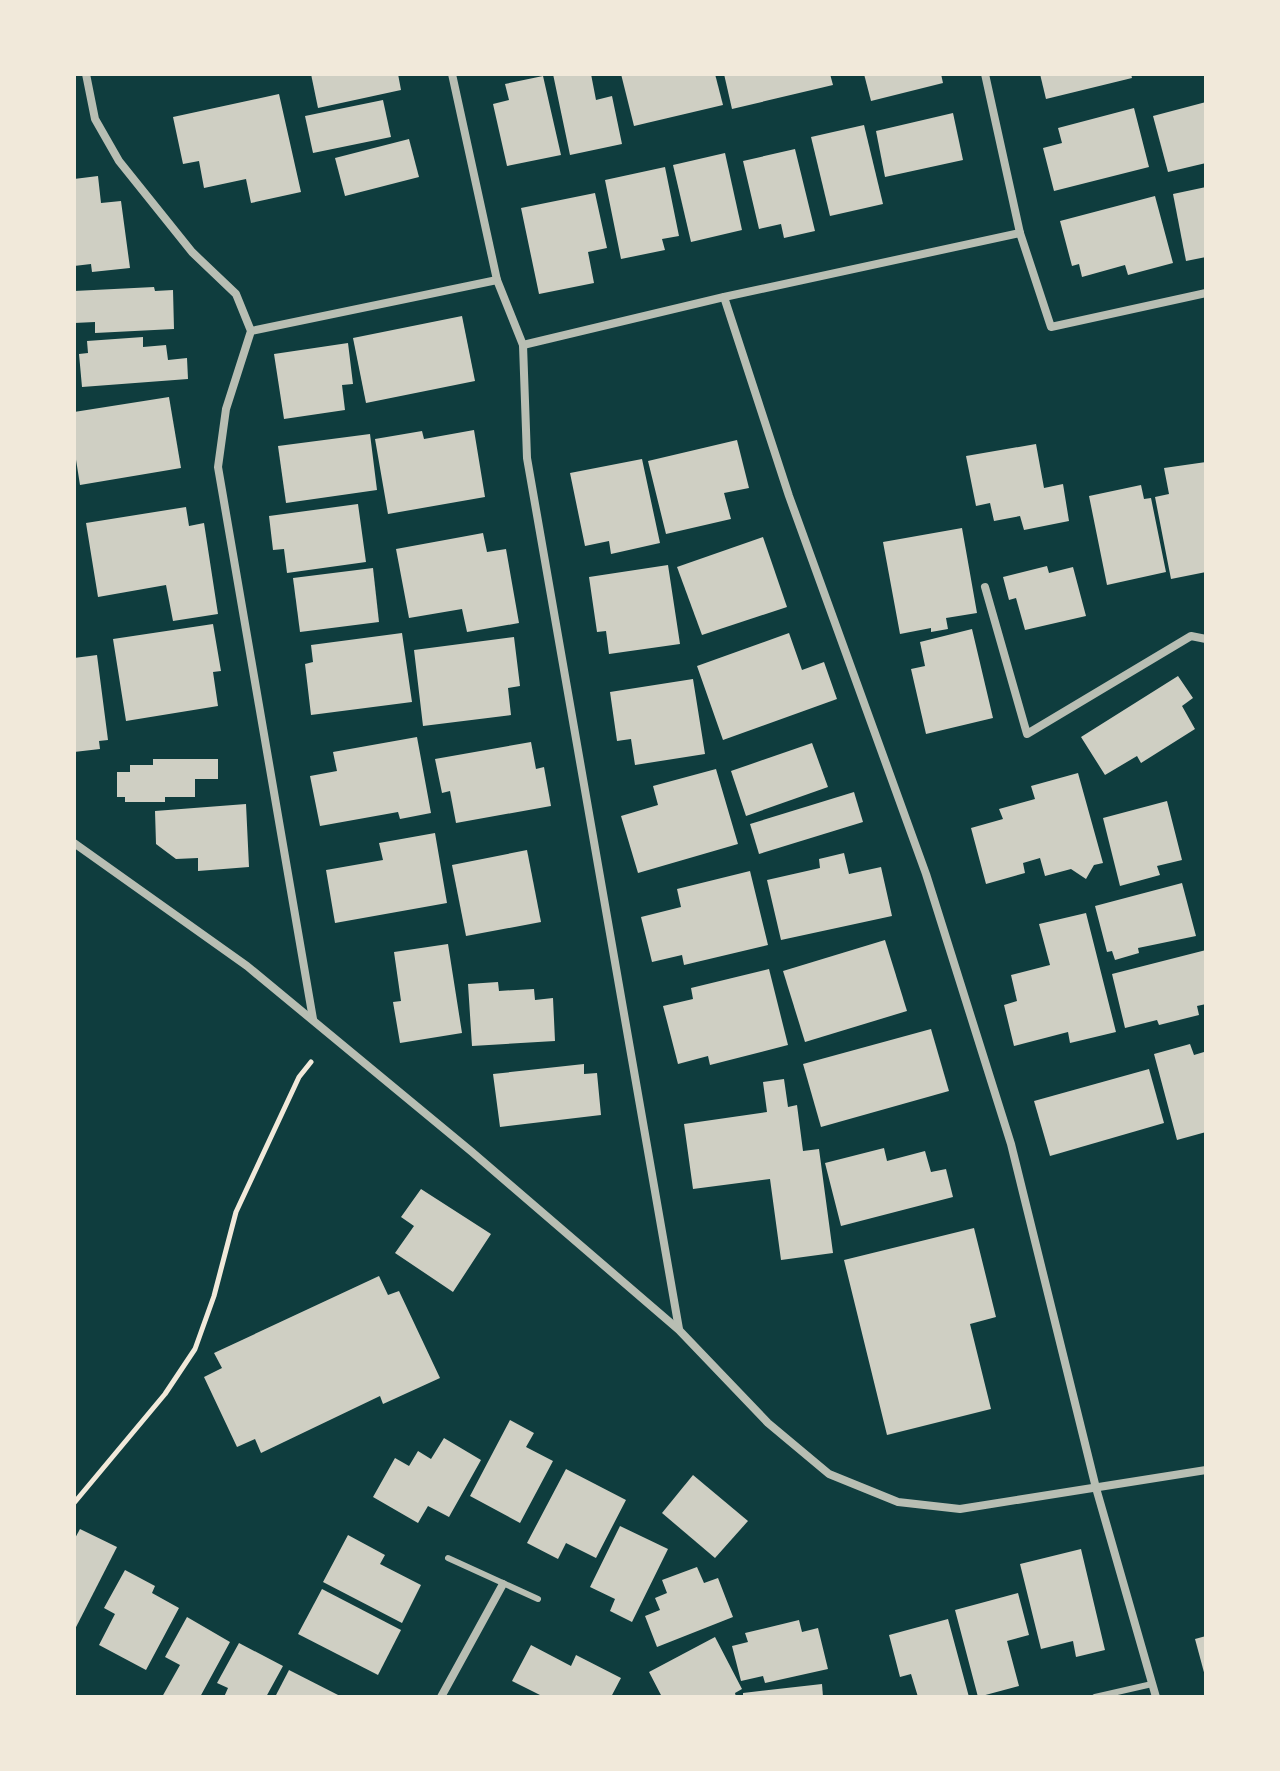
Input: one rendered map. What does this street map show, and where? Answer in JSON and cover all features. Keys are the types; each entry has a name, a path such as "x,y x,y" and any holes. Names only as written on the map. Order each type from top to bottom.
{"street":[{"path":"86,74 95,119 119,161 192,252 236,294 251,331 226,409 218,467 313,1020"},
{"path":"454,74 497,280 523,345 527,458 679,1330"},
{"path":"985,74 1020,233 1051,327 1206,293"},
{"path":"523,345 724,297 1020,233"},
{"path":"251,331 497,280"},
{"path":"724,297 789,496 926,874 1006,1129 1096,1488 1156,1697"},
{"path":"985,587 1027,734 1191,636 1206,639"},
{"path":"74,843 247,966 472,1152 679,1330 768,1423 829,1474 898,1502 960,1509 1206,1470"},
{"path":"441,1697 503,1584"}],"lane":[{"path":"448,1558 538,1599"},
{"path":"1095,1697 1152,1684"}],"path":[{"path":"74,1503 165,1394 195,1349 214,1296 236,1212 299,1077 331,1036"}],"building":[{"path":"311,74 398,74 401,90 318,108"},
{"path":"553,74 591,74 596,100 612,96 622,144 570,155"},
{"path":"621,74 715,74 723,105 634,126"},
{"path":"724,74 830,74 833,85 732,109"},
{"path":"864,74 941,74 943,83 871,101"},
{"path":"1040,74 1131,74 1132,78 1046,99"},
{"path":"543,76 561,155 507,166 493,104 509,100 505,84"},
{"path":"279,94 301,192 251,203 246,179 204,188 199,161 183,164 173,117"},
{"path":"383,100 391,137 313,153 305,116"},
{"path":"1206,102 1206,163 1168,172 1153,116"},
{"path":"1134,108 1149,167 1054,191 1043,148 1062,143 1058,128"},
{"path":"953,113 963,160 885,177 876,131"},
{"path":"864,125 883,204 830,216 811,137"},
{"path":"409,139 419,177 345,196 335,158"},
{"path":"795,149 815,231 784,238 781,224 759,229 743,161"},
{"path":"725,153 742,230 691,242 673,165"},
{"path":"665,167 679,236 662,239 665,250 621,259 605,180"},
{"path":"98,176 101,203 121,201 130,268 92,272 91,264 74,266 74,179"},
{"path":"1206,187 1206,257 1186,261 1173,194"},
{"path":"595,193 607,248 588,252 594,283 539,294 521,208"},
{"path":"1155,196 1173,263 1128,275 1125,265 1082,277 1079,264 1072,266 1060,221"},
{"path":"154,287 155,291 173,290 174,329 95,333 95,322 74,323 74,291"},
{"path":"462,316 475,381 366,403 353,338"},
{"path":"143,337 143,347 166,345 168,360 187,358 188,379 82,387 79,354 88,353 87,341"},
{"path":"348,343 353,384 342,385 345,410 284,419 274,354"},
{"path":"169,397 181,468 80,485 74,447 74,412"},
{"path":"474,430 485,497 388,514 375,439 422,431 424,439"},
{"path":"370,434 377,490 286,503 278,446"},
{"path":"737,440 749,488 724,493 731,519 666,534 648,461"},
{"path":"1036,444 1044,488 1063,484 1069,521 1024,530 1020,516 994,521 990,503 976,506 966,456"},
{"path":"642,459 660,543 611,554 609,541 585,546 570,473"},
{"path":"1206,462 1206,572 1171,579 1155,497 1169,494 1164,468"},
{"path":"1141,485 1144,499 1151,498 1166,572 1107,585 1089,496"},
{"path":"358,504 366,562 287,573 284,549 273,550 269,516"},
{"path":"186,507 189,526 204,523 218,614 173,621 166,585 98,597 86,523"},
{"path":"962,528 977,613 946,618 948,629 931,632 931,628 900,634 883,542"},
{"path":"483,533 487,552 506,549 519,623 467,632 462,609 409,618 396,549"},
{"path":"763,537 787,607 702,635 677,567"},
{"path":"668,565 680,644 609,654 606,631 597,632 589,577"},
{"path":"1047,566 1049,573 1073,567 1086,616 1025,630 1016,598 1009,600 1003,577"},
{"path":"373,568 379,622 300,632 293,578"},
{"path":"213,624 221,671 213,672 218,706 126,721 113,639"},
{"path":"972,629 993,718 926,734 911,669 925,666 920,642"},
{"path":"402,633 412,702 311,715 305,664 313,662 311,645"},
{"path":"789,633 802,670 824,662 837,699 723,740 697,666"},
{"path":"514,637 520,686 508,688 511,715 423,726 414,650"},
{"path":"97,655 108,740 99,741 100,749 74,752 74,658"},
{"path":"1178,676 1193,698 1182,706 1195,729 1141,763 1137,756 1105,775 1081,737"},
{"path":"693,679 705,754 635,765 631,739 617,741 610,692"},
{"path":"417,737 431,813 400,819 398,812 320,826 310,776 337,771 333,752"},
{"path":"531,742 536,769 544,767 551,806 456,823 450,791 442,793 435,759"},
{"path":"812,743 828,787 746,816 731,771"},
{"path":"153,759 218,759 218,779 195,779 195,797 165,797 165,802 125,802 125,797 117,797 117,772 130,772 130,765 153,765"},
{"path":"716,769 738,844 638,873 621,816 658,805 653,786"},
{"path":"1078,773 1103,863 1094,865 1086,879 1071,869 1045,876 1040,858 1023,863 1025,873 986,884 971,828 1003,819 999,809 1035,799 1031,786"},
{"path":"854,792 863,822 759,854 750,824"},
{"path":"1167,801 1182,860 1157,866 1160,875 1120,886 1103,818"},
{"path":"246,804 249,867 198,871 198,858 176,859 156,844 155,811"},
{"path":"435,833 447,903 335,923 326,870 383,860 379,843"},
{"path":"527,850 541,922 466,936 452,865"},
{"path":"844,853 849,874 881,867 892,916 781,940 767,880 820,868 819,859"},
{"path":"750,871 768,945 684,965 682,955 652,962 641,917 681,907 677,889"},
{"path":"1182,883 1196,936 1138,948 1139,953 1115,960 1112,951 1107,952 1095,906"},
{"path":"1086,913 1116,1032 1070,1043 1068,1032 1014,1046 1004,1005 1017,1001 1011,975 1050,965 1039,924"},
{"path":"885,940 907,1011 805,1042 783,971"},
{"path":"448,944 462,1033 400,1043 393,1002 401,1001 394,952"},
{"path":"1206,950 1206,1004 1197,1006 1199,1015 1159,1025 1157,1020 1125,1028 1112,974"},
{"path":"769,969 788,1045 710,1065 708,1056 678,1064 663,1006 693,999 691,988"},
{"path":"498,982 499,991 534,989 535,1000 553,998 555,1041 472,1046 468,984"},
{"path":"931,1029 949,1091 821,1127 803,1064"},
{"path":"1190,1044 1194,1055 1204,1052 1206,1058 1206,1132 1177,1140 1154,1054"},
{"path":"584,1064 584,1074 597,1073 601,1115 500,1127 493,1074"},
{"path":"1149,1069 1164,1123 1050,1156 1034,1101"},
{"path":"784,1079 788,1107 797,1105 803,1151 819,1149 833,1253 781,1260 770,1179 693,1189 684,1124 767,1112 763,1082"},
{"path":"884,1148 887,1161 925,1151 931,1172 946,1169 953,1197 841,1226 825,1163"},
{"path":"421,1189 491,1234 453,1292 395,1253 414,1226 401,1217"},
{"path":"974,1228 996,1317 970,1324 991,1409 887,1435 844,1260"},
{"path":"379,1276 388,1295 399,1291 440,1378 383,1404 380,1396 261,1453 255,1439 237,1447 204,1377 222,1368 214,1353"},
{"path":"510,1420 534,1433 526,1447 553,1461 520,1523 470,1496"},
{"path":"444,1438 481,1460 449,1517 428,1506 418,1523 373,1497 395,1458 409,1466 418,1451 431,1459"},
{"path":"566,1469 626,1500 596,1558 566,1543 558,1559 527,1543"},
{"path":"693,1475 748,1521 715,1558 662,1513"},
{"path":"620,1526 668,1549 632,1622 610,1611 615,1599 590,1587"},
{"path":"80,1529 117,1547 74,1631 74,1540"},
{"path":"348,1535 385,1555 380,1564 421,1585 402,1623 323,1582"},
{"path":"1081,1549 1105,1650 1076,1657 1073,1641 1041,1649 1020,1564"},
{"path":"697,1567 704,1583 718,1578 733,1617 657,1647 645,1616 660,1610 655,1598 667,1593 662,1580"},
{"path":"125,1570 155,1586 152,1593 179,1608 146,1670 99,1645 115,1614 104,1608"},
{"path":"322,1589 401,1630 378,1675 298,1634"},
{"path":"1018,1593 1029,1635 1007,1641 1019,1686 978,1697 955,1610"},
{"path":"187,1617 230,1642 200,1697 162,1697 180,1665 165,1657"},
{"path":"948,1619 969,1697 918,1697 911,1674 900,1677 889,1635"},
{"path":"799,1620 802,1632 818,1628 828,1669 765,1683 763,1676 741,1681 732,1646 748,1642 745,1633"},
{"path":"1206,1636 1206,1676 1205,1676 1195,1639"},
{"path":"715,1637 742,1689 735,1693 736,1697 662,1697 649,1672"},
{"path":"239,1643 283,1666 266,1697 224,1697 228,1688 217,1683"},
{"path":"531,1645 571,1666 576,1655 621,1678 611,1697 544,1697 512,1681"},
{"path":"289,1670 342,1697 275,1697"},
{"path":"822,1684 823,1697 743,1697 743,1693"}]}
